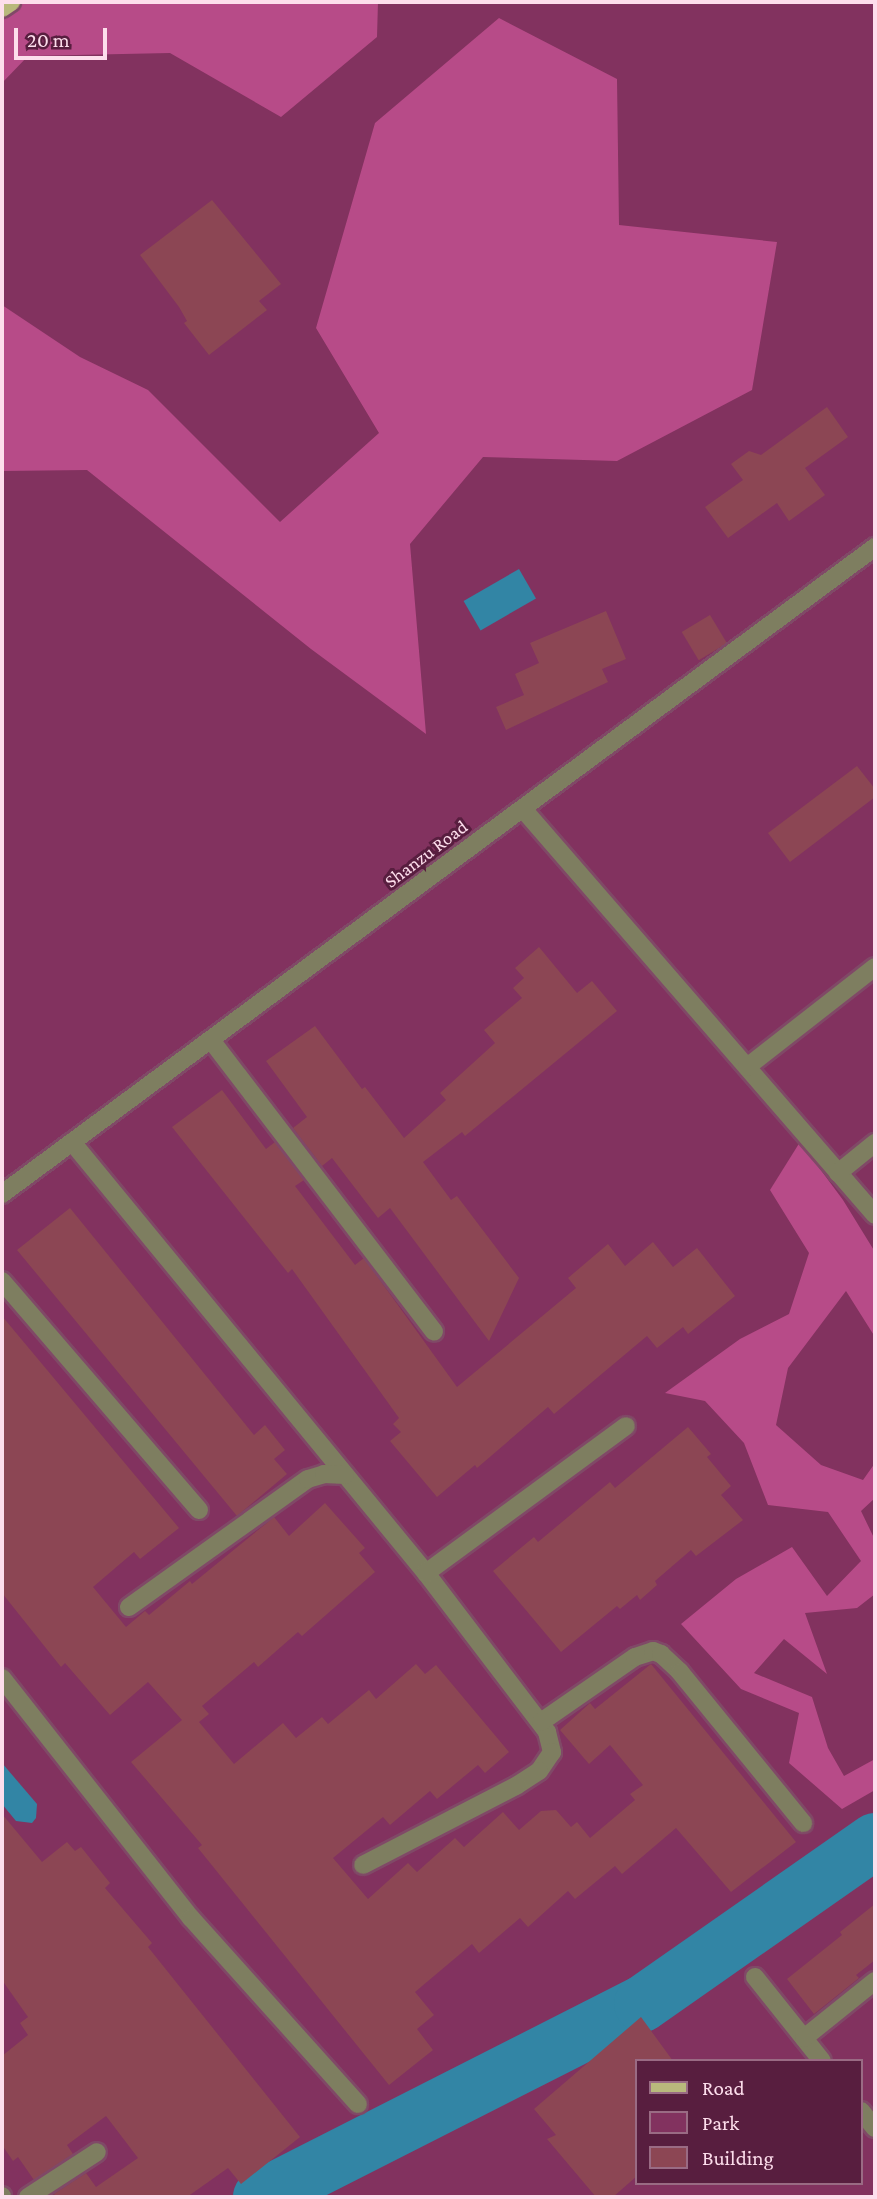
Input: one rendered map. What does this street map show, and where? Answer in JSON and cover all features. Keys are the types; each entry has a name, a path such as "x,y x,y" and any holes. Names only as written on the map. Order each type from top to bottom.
{"main road":[{"path":"2,8 12,2"}],"street":[{"name":"Shanzu Road","path":"2,1194 875,547"},
{"path":"523,808 875,1216"},
{"path":"747,1067 875,967"},
{"path":"211,1040 434,1332"},
{"path":"72,1142 426,1573 541,1722 552,1752 539,1771 516,1786 363,1865"},
{"path":"838,1173 875,1143"},
{"path":"2,1281 199,1510"},
{"path":"426,1573 625,1426"},
{"path":"129,1607 309,1479 324,1474 345,1475"},
{"path":"541,1722 610,1671 635,1657 653,1651 661,1654 680,1672 803,1823"},
{"path":"2,1678 191,1918 359,2104"},
{"path":"755,1977 820,2059"},
{"path":"804,2038 875,1981"},
{"path":"863,2113 875,2128"},
{"path":"28,2197 97,2152"}],"green space":[{"path":"2,2 875,2 875,2197 2,2197"}],"shaded area":[{"path":"2,2 378,2 377,37 281,117 170,53 28,56 2,83"},
{"path":"499,18 617,79 619,225 777,242 752,390 617,461 483,457 410,544 426,734 311,649 87,470 2,471 2,305 80,357 148,390 280,522 379,433 316,328 375,123"},
{"path":"800,1142 843,1200 875,1252 875,1337 846,1291 788,1368 776,1425 821,1465 863,1480 875,1463 875,1498 861,1511 875,1540 875,1594 857,1608 805,1613 827,1674 784,1639 754,1673 812,1697 828,1748 844,1776 875,1759 875,1790 842,1809 789,1763 799,1713 741,1689 681,1624 736,1579 792,1547 827,1596 861,1561 828,1512 768,1505 744,1443 705,1401 665,1393 740,1339 789,1314 809,1253 770,1190"}],"water":[{"path":"519,569 536,598 481,630 464,601"},
{"path":"2,1763 37,1804 36,1818 32,1823 16,1821 2,1804"}],"building":[{"path":"212,200 281,284 259,301 267,310 209,355 184,323 187,321 179,307 140,255"},
{"path":"827,407 848,437 805,468 825,495 789,521 777,503 728,538 705,507 743,480 731,464 749,451 761,455"},
{"path":"606,611 626,659 602,669 608,682 506,730 496,707 524,695 515,674 539,663 530,643"},
{"path":"710,615 727,643 699,660 682,632"},
{"path":"857,766 875,789 875,797 790,862 768,833"},
{"path":"539,947 577,993 592,981 617,1011 465,1136 462,1132 423,1162 451,1200 457,1196 519,1278 489,1341 390,1208 378,1218 332,1158 322,1166 293,1128 307,1117 266,1061 315,1026 362,1089 365,1087 404,1138 446,1100 440,1093 495,1043 484,1030 522,998 513,988 524,978 515,968"},
{"path":"222,1090 266,1149 275,1142 304,1180 295,1186 355,1265 364,1258 457,1387 576,1288 568,1278 608,1244 625,1266 653,1242 673,1267 697,1248 735,1296 688,1334 683,1327 657,1348 647,1336 554,1414 548,1407 477,1468 475,1465 437,1497 390,1441 401,1432 393,1424 399,1418 292,1269 288,1273 172,1127"},
{"path":"70,1208 254,1435 265,1425 285,1450 274,1459 287,1474 237,1516 17,1250"},
{"path":"2,1316 179,1528 140,1559 134,1552 93,1587 126,1627 145,1611 149,1615 190,1581 192,1584 274,1517 289,1536 325,1503 365,1548 359,1553 375,1572 302,1636 298,1632 258,1667 254,1662 202,1706 209,1714 199,1722 234,1764 283,1723 296,1738 322,1717 328,1724 369,1690 376,1699 416,1664 425,1674 436,1665 509,1752 485,1773 478,1765 437,1799 430,1791 390,1825 383,1817 333,1858 368,1899 408,1863 417,1872 455,1838 464,1847 503,1812 519,1830 541,1811 556,1810 571,1827 577,1822 590,1838 635,1800 630,1794 643,1785 610,1745 589,1764 560,1730 590,1703 595,1709 651,1664 796,1842 731,1892 676,1828 622,1874 615,1866 575,1899 568,1891 528,1927 520,1918 479,1953 472,1944 415,1992 434,2015 417,2029 433,2050 389,2085 198,1848 202,1845 131,1762 182,1720 148,1682 110,1715 65,1663 61,1667 2,1593"},
{"path":"688,1427 711,1454 707,1457 731,1486 721,1495 743,1520 696,1556 691,1550 655,1581 657,1585 640,1600 637,1595 620,1609 617,1606 561,1652 493,1571 534,1537 538,1542 610,1482 615,1488"},
{"path":"2,1814 42,1862 67,1842 75,1851 81,1847 110,1883 105,1888 152,1943 148,1947 300,2137 241,2184 228,2168 187,2197 56,2197 54,2194 86,2173 96,2187 138,2158 106,2116 67,2145 73,2154 34,2180 18,2157 13,2161 2,2145 2,2056 28,2035 20,2023 28,2017 2,1980"},
{"path":"875,1904 875,1960 856,1975 859,1978 814,2014 787,1979 842,1935 840,1932"},
{"path":"641,2017 672,2059 636,2059 636,2177 613,2197 596,2197 547,2139 556,2135 534,2109"}],"waterway":[{"path":"261,2197 642,2004 875,1841"}]}
